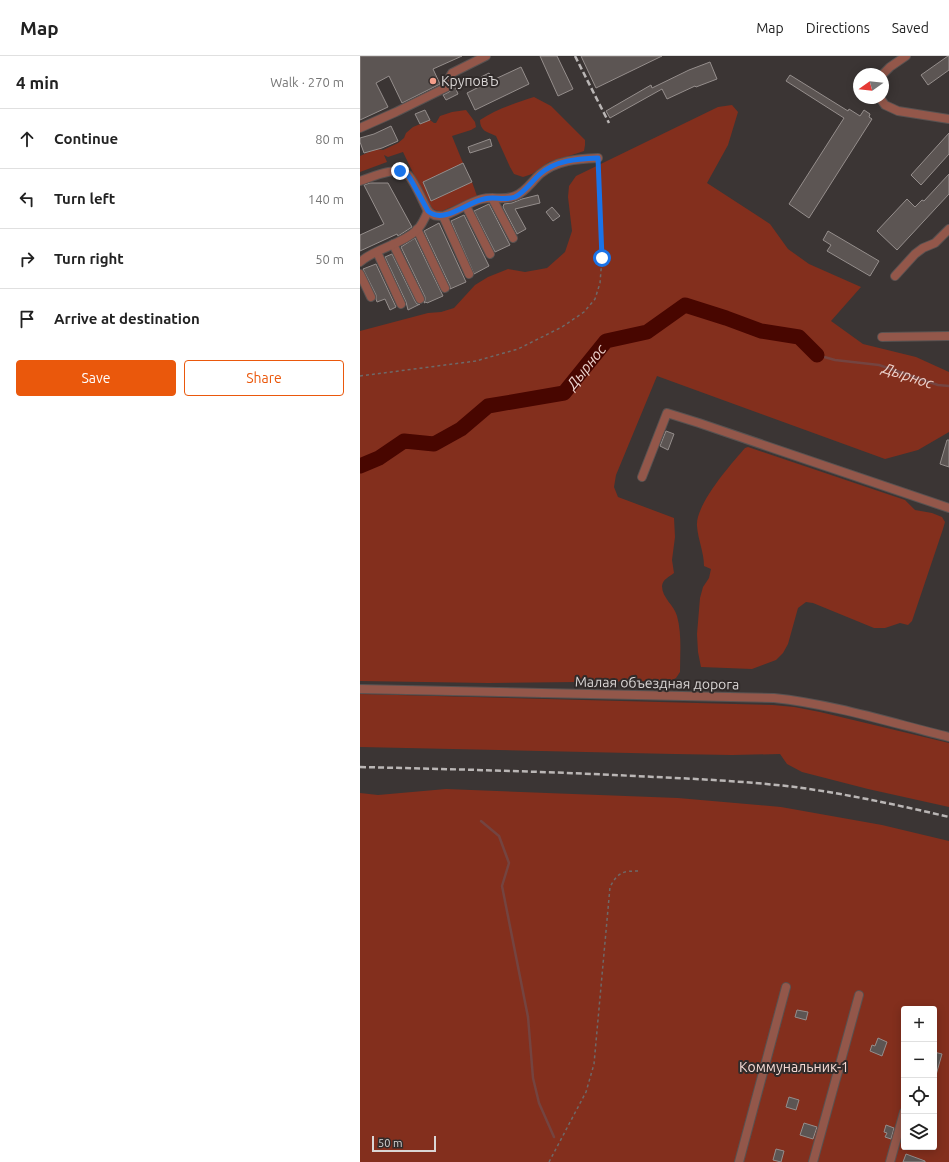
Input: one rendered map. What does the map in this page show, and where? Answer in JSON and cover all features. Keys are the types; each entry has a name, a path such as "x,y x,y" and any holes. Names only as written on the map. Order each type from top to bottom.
{"street":[{"path":"360,128 447,87 449,85 450,76 452,73 486,56"},
{"path":"889,68 906,56"},
{"path":"884,104 898,111 949,119"},
{"path":"360,180 387,172 400,171 407,174 428,211 432,215 443,216 480,199 507,199 516,196 524,191 541,174 554,165 569,160 598,158"},
{"path":"492,198 512,238"},
{"path":"466,206 490,254"},
{"path":"360,262 403,239 418,229 428,211"},
{"path":"443,216 470,274"},
{"path":"418,229 445,288"},
{"path":"896,276 915,254 923,248 935,243 949,229"},
{"path":"393,244 420,299"},
{"path":"377,252 402,304"},
{"path":"360,274 370,298"},
{"path":"882,337 949,336"},
{"path":"642,477 667,413 949,508"},
{"name":"Малая объездная дорога","path":"360,689 774,698 822,706 949,737"},
{"path":"739,1162 786,987"},
{"path":"813,1162 859,995"},
{"path":"890,1162 903,1114"}],"path":[{"path":"360,376 476,362 518,349 562,327 584,312 595,299 600,283 601,265 598,158"},
{"path":"549,1162 586,1092 594,1064 610,887 614,878 622,873 627,871 639,871"}],"green space":[{"path":"534,97 551,106 585,140 585,145 584,151 549,162 532,174 523,177 514,174 496,136 487,132 481,127 480,120 499,109"},
{"path":"732,105 738,112 728,145 707,183 770,224 788,249 809,264 861,287 831,321 863,344 916,357 949,372 949,432 918,450 885,459 657,376 616,475 614,487 618,497 674,518 675,537 672,560 674,573 665,580 662,586 664,594 675,612 679,623 680,672 676,678 670,681 488,683 360,681 360,331 428,313 441,312 454,308 475,285 488,277 508,269 525,272 547,268 565,252 572,231 568,197 569,186 576,176 718,107"},
{"path":"466,110 475,122 476,127 452,136 463,163 423,182 431,201 472,182 477,196 440,212 430,208 403,152 388,157 384,155 387,162 360,172 360,156 376,149 383,150 398,143 413,127 430,120 436,123 440,116"},
{"path":"748,447 905,500 915,510 932,513 942,517 945,522 943,529 912,621 908,625 900,623 885,628 874,628 813,603 806,602 798,608 788,644 783,653 776,660 752,669 701,667 697,634 700,598 703,587 709,578 711,569 704,566 697,526 698,517 715,485 745,448"},
{"path":"360,694 773,705 794,707 949,743 949,807 868,789 802,772 787,764 780,754 732,755 360,747"},
{"name":"Коммунальник-1","path":"446,789 678,798 781,807 882,825 949,841 949,1162 360,1162 360,793 378,795"}],"building":[{"path":"360,56 462,56 433,69 440,84 402,103 389,76 376,83 388,107 360,120"},
{"path":"540,56 557,56 573,89 558,96"},
{"path":"581,56 662,56 596,88"},
{"path":"948,56 949,70 928,85 921,75"},
{"path":"710,62 717,79 696,87 695,86 667,99 662,89 610,118 606,111 651,85 652,88 689,70"},
{"path":"521,67 529,84 475,110 467,93 485,84 481,77 489,73 493,80"},
{"path":"790,75 848,111 849,109 860,116 864,110 870,114 869,117 872,119 809,218 789,204 844,118 786,81"},
{"path":"455,87 458,94 446,100 443,95"},
{"path":"425,110 430,120 420,124 415,114"},
{"path":"391,126 398,141 382,148 364,153 360,138 374,134"},
{"path":"949,133 949,154 921,185 911,175"},
{"path":"490,139 492,146 470,153 468,147"},
{"path":"463,163 472,182 431,201 423,182"},
{"path":"949,174 949,194 897,250 877,231 907,199 915,207 922,200 924,201"},
{"path":"370,183 388,183 412,227 398,236 397,234 360,251 360,235 384,224 364,185"},
{"path":"538,195 540,203 515,209 526,229 517,234 503,207 504,204"},
{"path":"489,204 510,245 495,252 474,211"},
{"path":"552,207 560,216 553,221 546,212"},
{"path":"464,215 489,266 474,274 451,221"},
{"path":"439,223 466,282 450,289 450,286 424,231"},
{"path":"828,231 879,261 870,276 827,251 831,245 823,240"},
{"path":"415,238 443,296 427,303 424,303 425,297 401,247"},
{"path":"392,254 415,301 417,304 420,304 408,310 406,302 385,257"},
{"path":"376,264 396,307 390,310 385,299 377,302 376,295 363,269"},
{"path":"666,431 674,434 668,450 660,446"},
{"path":"947,440 949,440 949,467 940,464"},
{"path":"797,1010 808,1012 806,1020 795,1017"},
{"path":"878,1038 887,1042 882,1056 870,1051 872,1045 875,1046"},
{"path":"937,1053 942,1054 937,1072"},
{"path":"789,1097 799,1100 796,1110 786,1107"},
{"path":"804,1123 817,1127 813,1139 800,1135"},
{"path":"886,1125 894,1128 891,1139 885,1137 887,1133 884,1132"},
{"path":"776,1149 784,1151 781,1162 773,1160"},
{"path":"906,1154 925,1161 925,1162 903,1162"}],"waterway":[{"name":"Дырнос","path":"360,466 379,458 404,441 434,444 461,429 488,406 564,393 606,341 647,332 685,305 761,331 799,337 817,355"},
{"name":"Дырнос","path":"817,355 835,360 879,365 938,385 949,386"},
{"path":"481,821 499,836 509,863 502,886 528,1017 533,1078 539,1103 554,1137"}],"railway":[{"path":"575,56 609,123"},
{"path":"360,767 487,770 682,778 750,783 795,787 834,793 949,817"}],"place":[{"name":"КруповЪ","path":"433,81"}],"route":[{"path":"400,171 407,174 428,211 432,215 444,216 480,199 491,197 507,199 516,196 524,191 541,174 554,165 569,160 598,158 602,258"}]}
